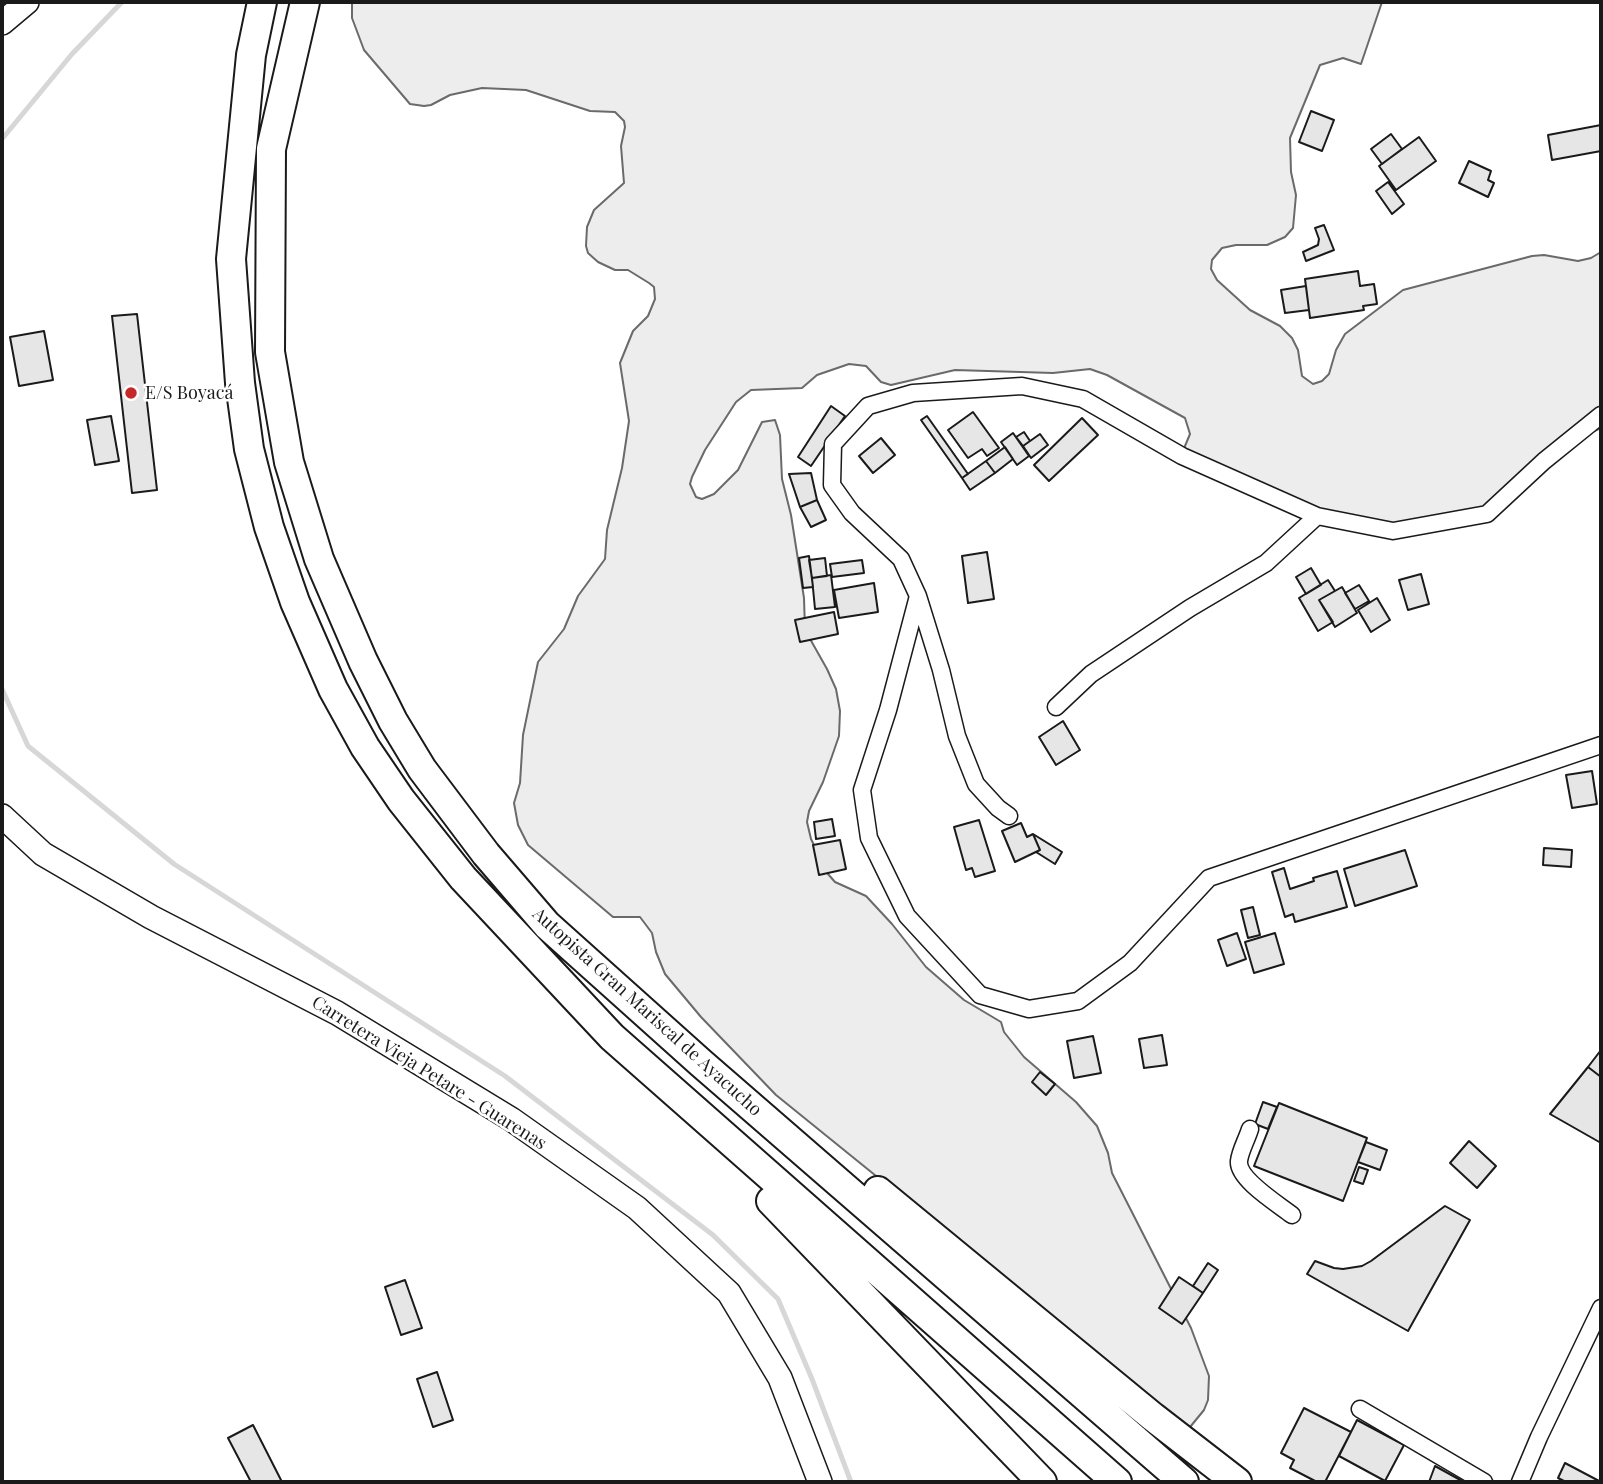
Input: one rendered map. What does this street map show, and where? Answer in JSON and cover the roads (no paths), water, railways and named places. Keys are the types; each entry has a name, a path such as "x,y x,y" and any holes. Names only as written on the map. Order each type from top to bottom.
{"highway":[{"name":"Autopista Gran Mariscal de Ayacucho","path":"262,2 251,55 231,259 248,449 269,527 290,590 333,689 365,747 401,800 463,878 612,1037 1117,1482"},
{"name":"Autopista Gran Mariscal de Ayacucho","path":"305,2 271,149 271,352 289,462 319,559 363,661 393,722 422,769 486,854 547,925 642,1011 1184,1482"},
{"path":"642,1011 809,1136 1153,1417 1237,1482"},
{"path":"612,1037 630,1069 771,1201 1042,1482"}],"main road":[{"path":"2,23 27,2"},
{"name":"Carretera Vieja Petare - Guarenas","path":"2,816 43,854 151,917 337,1013 511,1119 637,1208 729,1293 780,1378 820,1482"}],"street":[{"path":"1009,816 975,784 957,736 941,670 918,596 901,559 852,513 832,485 833,444 868,406 913,393 1022,386 1083,399 1182,456 1317,516 1393,531 1487,514 1544,461 1601,415"},
{"path":"1056,707 1091,674 1190,608 1265,563 1317,516"},
{"path":"918,596 888,710 862,790 869,838 907,916 980,995 1029,1009 1078,1001 1130,963 1209,878 1601,745"},
{"path":"1251,1129 1239,1162 1241,1171 1254,1186 1292,1215"},
{"path":"1520,1482 1601,1308"},
{"path":"1360,1409 1484,1482"}],"waterway":[{"path":"2,139 72,54 122,2"},
{"path":"2,689 28,746 174,864 505,1076 713,1235 778,1299 851,1482"}],"place":[{"name":"E/S Boyacá","path":"131,393"}]}
